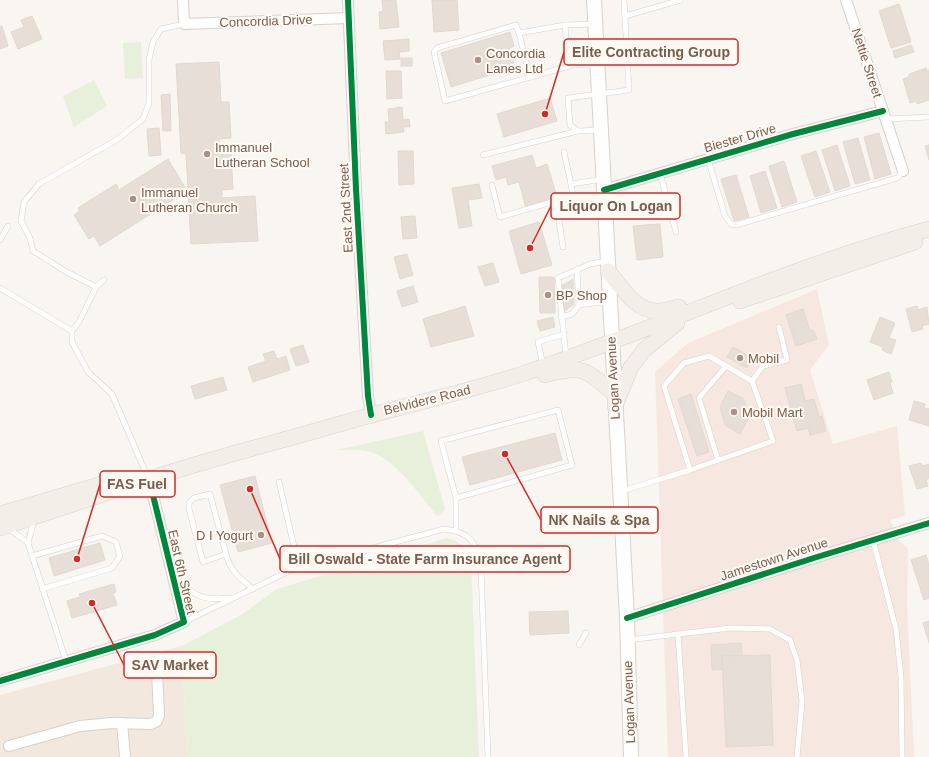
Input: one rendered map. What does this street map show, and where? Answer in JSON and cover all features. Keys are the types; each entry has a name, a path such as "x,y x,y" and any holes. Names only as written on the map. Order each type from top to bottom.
{"main road":[{"name":"Logan Avenue","path":"594,0 606,210 614,400 627,618 631,757"},
{"path":"612,341 788,273 872,244 929,229"},
{"path":"612,341 677,323 929,237"},
{"path":"608,266 635,303 650,310 661,312 697,302 717,300"},
{"path":"497,381 523,380 566,369 579,369 594,375 614,400 631,367 644,350 677,323"},
{"name":"Belvidere Road","path":"0,523 37,516 149,479 371,414 448,396 543,366 612,341"},
{"name":"Belvidere Road","path":"0,523 119,479 149,479"}],"street":[{"path":"183,0 184,24"},
{"name":"East 2nd Street","path":"348,0 356,196 368,396 371,414"},
{"name":"Nettie Street","path":"846,0 904,171"},
{"name":"Concordia Drive","path":"184,24 349,18"},
{"name":"Biester Drive","path":"604,184 660,173 708,158 884,115"},
{"name":"East 6th Street","path":"0,681 155,635 184,622 149,479"},
{"name":"Jamestown Avenue","path":"627,618 929,523"},
{"path":"9,746 80,726 122,723 143,724 157,721 159,715 158,671"},
{"path":"122,723 125,757"}],"lane":[{"path":"578,131 570,125 568,98 629,90 624,0"},
{"path":"626,16 681,0"},
{"path":"96,287 64,271 33,251 30,238 21,221 24,202 39,184 118,139 143,119 149,103 149,60 153,42 161,29 184,24"},
{"path":"519,34 565,25 596,24"},
{"path":"530,77 516,25 437,48 434,52 445,101 568,67 598,64"},
{"path":"565,25 568,67"},
{"path":"884,115 929,117"},
{"path":"483,155 578,131 601,130"},
{"path":"492,185 500,217 573,196 564,152"},
{"path":"708,158 725,216 731,224 736,225 897,178 904,171"},
{"path":"660,173 676,232"},
{"path":"571,184 604,184"},
{"path":"563,247 559,221 562,216 606,210"},
{"path":"0,240 8,226"},
{"path":"566,358 558,278 590,264 608,266"},
{"path":"561,317 572,314 579,304 577,270"},
{"path":"104,280 96,287 79,322 72,331 72,342 85,368 112,394 149,479"},
{"path":"0,288 72,331"},
{"path":"579,304 610,301"},
{"path":"752,381 763,366 787,360 778,326"},
{"path":"543,366 538,342 564,334"},
{"path":"619,492 690,470 772,441 752,381 709,356 684,363 664,386 690,470"},
{"path":"718,460 699,398 726,366"},
{"path":"456,498 572,465 558,410 441,441 456,498 456,531"},
{"path":"279,482 299,568"},
{"path":"226,554 203,562 189,509 189,504 194,498 210,494 226,554 232,570 253,589"},
{"path":"37,516 32,524 28,543 66,661"},
{"path":"0,523 28,543"},
{"path":"184,622 299,568 444,529 456,531 470,538 479,553 481,568 488,757"},
{"path":"32,556 102,536 116,542 120,556 112,568 42,588"},
{"path":"873,540 896,629 901,677 902,757"},
{"path":"172,577 195,594 205,598 213,600 234,598"},
{"path":"627,640 732,628 770,629 790,640 797,660 802,701 797,757"},
{"path":"579,645 586,633"},
{"path":"678,634 686,757"}],"shaded area":[{"path":"817,289 829,345 810,370 833,444 897,426 905,515 890,520 898,539 908,549 907,603 914,757 668,757 655,372 688,343"},
{"path":"182,646 187,757 0,757 0,695"}],"green space":[{"path":"141,42 143,78 125,79 123,43"},
{"path":"94,80 107,106 74,127 63,96"},
{"path":"423,431 445,509 442,514 437,516 406,478 396,468 377,454 367,451 336,450"},
{"path":"447,538 461,544 464,547 471,565 479,757 187,757 182,646 241,615 277,589"}],"building":[{"path":"382,0 396,0 399,27 380,29 379,12 383,11"},
{"path":"432,0 457,0 459,30 434,32"},
{"path":"899,4 911,42 891,48 879,11"},
{"path":"32,16 42,39 18,49 11,32 24,27 21,20"},
{"path":"2,26 8,46 0,49 0,27"},
{"name":"Concordia Lanes Ltd","path":"510,32 514,46 509,48 515,67 451,87 441,53"},
{"path":"409,39 409,51 399,52 400,59 385,60 383,41"},
{"path":"911,45 914,52 895,58 893,51"},
{"path":"401,58 412,58 412,66 401,66"},
{"name":"Immanuel Lutheran School","path":"219,62 221,102 229,102 231,138 219,139 220,153 231,153 233,189 222,190 222,198 255,196 258,241 191,244 186,154 181,153 176,64"},
{"path":"926,68 927,71 929,70 929,100 917,104 916,101 910,103 903,79 909,77 909,74"},
{"path":"386,71 401,71 402,98 387,99"},
{"path":"170,94 171,131 163,131 161,95"},
{"path":"550,98 557,121 504,137 497,114"},
{"path":"402,107 403,120 409,119 410,127 403,127 404,132 386,134 385,122 389,122 388,109"},
{"path":"159,128 161,155 149,156 147,129"},
{"path":"879,133 891,174 875,179 864,137"},
{"path":"858,138 870,180 855,184 843,142"},
{"path":"837,145 850,186 835,191 822,150"},
{"path":"929,145 929,160 925,146"},
{"path":"398,151 413,151 414,184 399,185"},
{"path":"816,151 830,192 815,197 801,156"},
{"path":"532,155 536,168 547,164 558,200 526,208 519,182 508,185 506,177 496,180 492,166"},
{"name":"Immanuel Lutheran Church","path":"168,159 187,191 100,246 94,236 89,239 74,215 80,211 78,208 116,184 119,190"},
{"path":"784,161 797,202 782,207 769,166"},
{"path":"765,171 777,208 761,213 750,176"},
{"path":"736,175 749,217 734,221 721,179"},
{"path":"479,184 482,198 468,200 472,226 459,228 452,188"},
{"path":"415,216 417,238 403,239 401,217"},
{"path":"539,222 552,265 521,274 509,231"},
{"path":"660,224 663,257 637,260 633,226"},
{"path":"407,254 413,275 400,279 394,257"},
{"path":"493,263 499,282 485,286 478,267"},
{"path":"539,277 554,277 555,313 540,313"},
{"path":"573,279 574,304 563,312 561,286"},
{"path":"413,286 418,302 402,307 397,291"},
{"path":"465,306 474,336 431,347 423,319"},
{"path":"917,306 918,310 927,307 929,324 922,326 923,329 912,332 906,309"},
{"path":"803,309 810,331 813,330 817,339 796,346 786,315"},
{"path":"553,317 555,327 540,331 537,321"},
{"path":"880,317 895,323 889,338 896,340 891,354 882,350 883,347 870,342"},
{"path":"303,345 309,362 296,366 290,349"},
{"name":"Mobil","path":"733,347 752,358 747,368 727,357"},
{"path":"274,351 277,359 286,356 290,370 253,382 248,367 266,361 263,354"},
{"path":"889,372 893,393 874,400 867,380"},
{"path":"223,377 227,390 195,399 191,386"},
{"path":"801,384 805,401 814,399 819,417 822,416 826,431 810,435 808,428 797,431 785,388"},
{"name":"Mobil Mart","path":"728,391 744,399 749,418 740,434 725,425 720,407"},
{"path":"691,394 709,452 697,456 678,399"},
{"path":"914,401 925,404 924,408 929,409 929,426 909,420"},
{"path":"555,433 562,460 470,485 462,457"},
{"path":"921,463 922,466 929,464 929,478 926,480 928,486 917,489 909,466"},
{"path":"255,476 272,543 238,552 220,485"},
{"path":"100,543 105,560 54,576 49,558"},
{"path":"926,555 929,565 929,598 924,600 911,560"},
{"path":"114,584 116,592 113,593 117,605 72,618 67,601 80,597 79,594"},
{"path":"568,611 569,633 530,635 529,612"},
{"path":"929,621 929,643 923,623"},
{"path":"741,643 742,656 722,656 723,669 712,670 711,645"},
{"path":"770,655 773,745 726,747 722,656"}],"cycle path":[{"path":"348,0 356,189 368,396 371,415"},
{"path":"604,190 793,134 883,111"},
{"path":"0,681 155,635 184,622 149,479"},
{"path":"627,618 929,523"}],"place":[{"name":"Concordia Lanes Ltd","path":"478,60"},
{"name":"Elite Contracting Group","path":"545,114"},
{"name":"Immanuel Lutheran School","path":"207,154"},
{"name":"Immanuel Lutheran Church","path":"133,199"},
{"name":"Liquor On Logan","path":"530,248"},
{"name":"BP Shop","path":"548,295"},
{"name":"Mobil","path":"740,358"},
{"name":"Mobil Mart","path":"734,412"},
{"name":"NK Nails & Spa","path":"505,454"},
{"name":"Bill Oswald - State Farm Insurance Agent","path":"250,489"},
{"name":"D I Yogurt","path":"261,535"},
{"name":"FAS Fuel","path":"77,559"},
{"name":"SAV Market","path":"92,603"}]}
